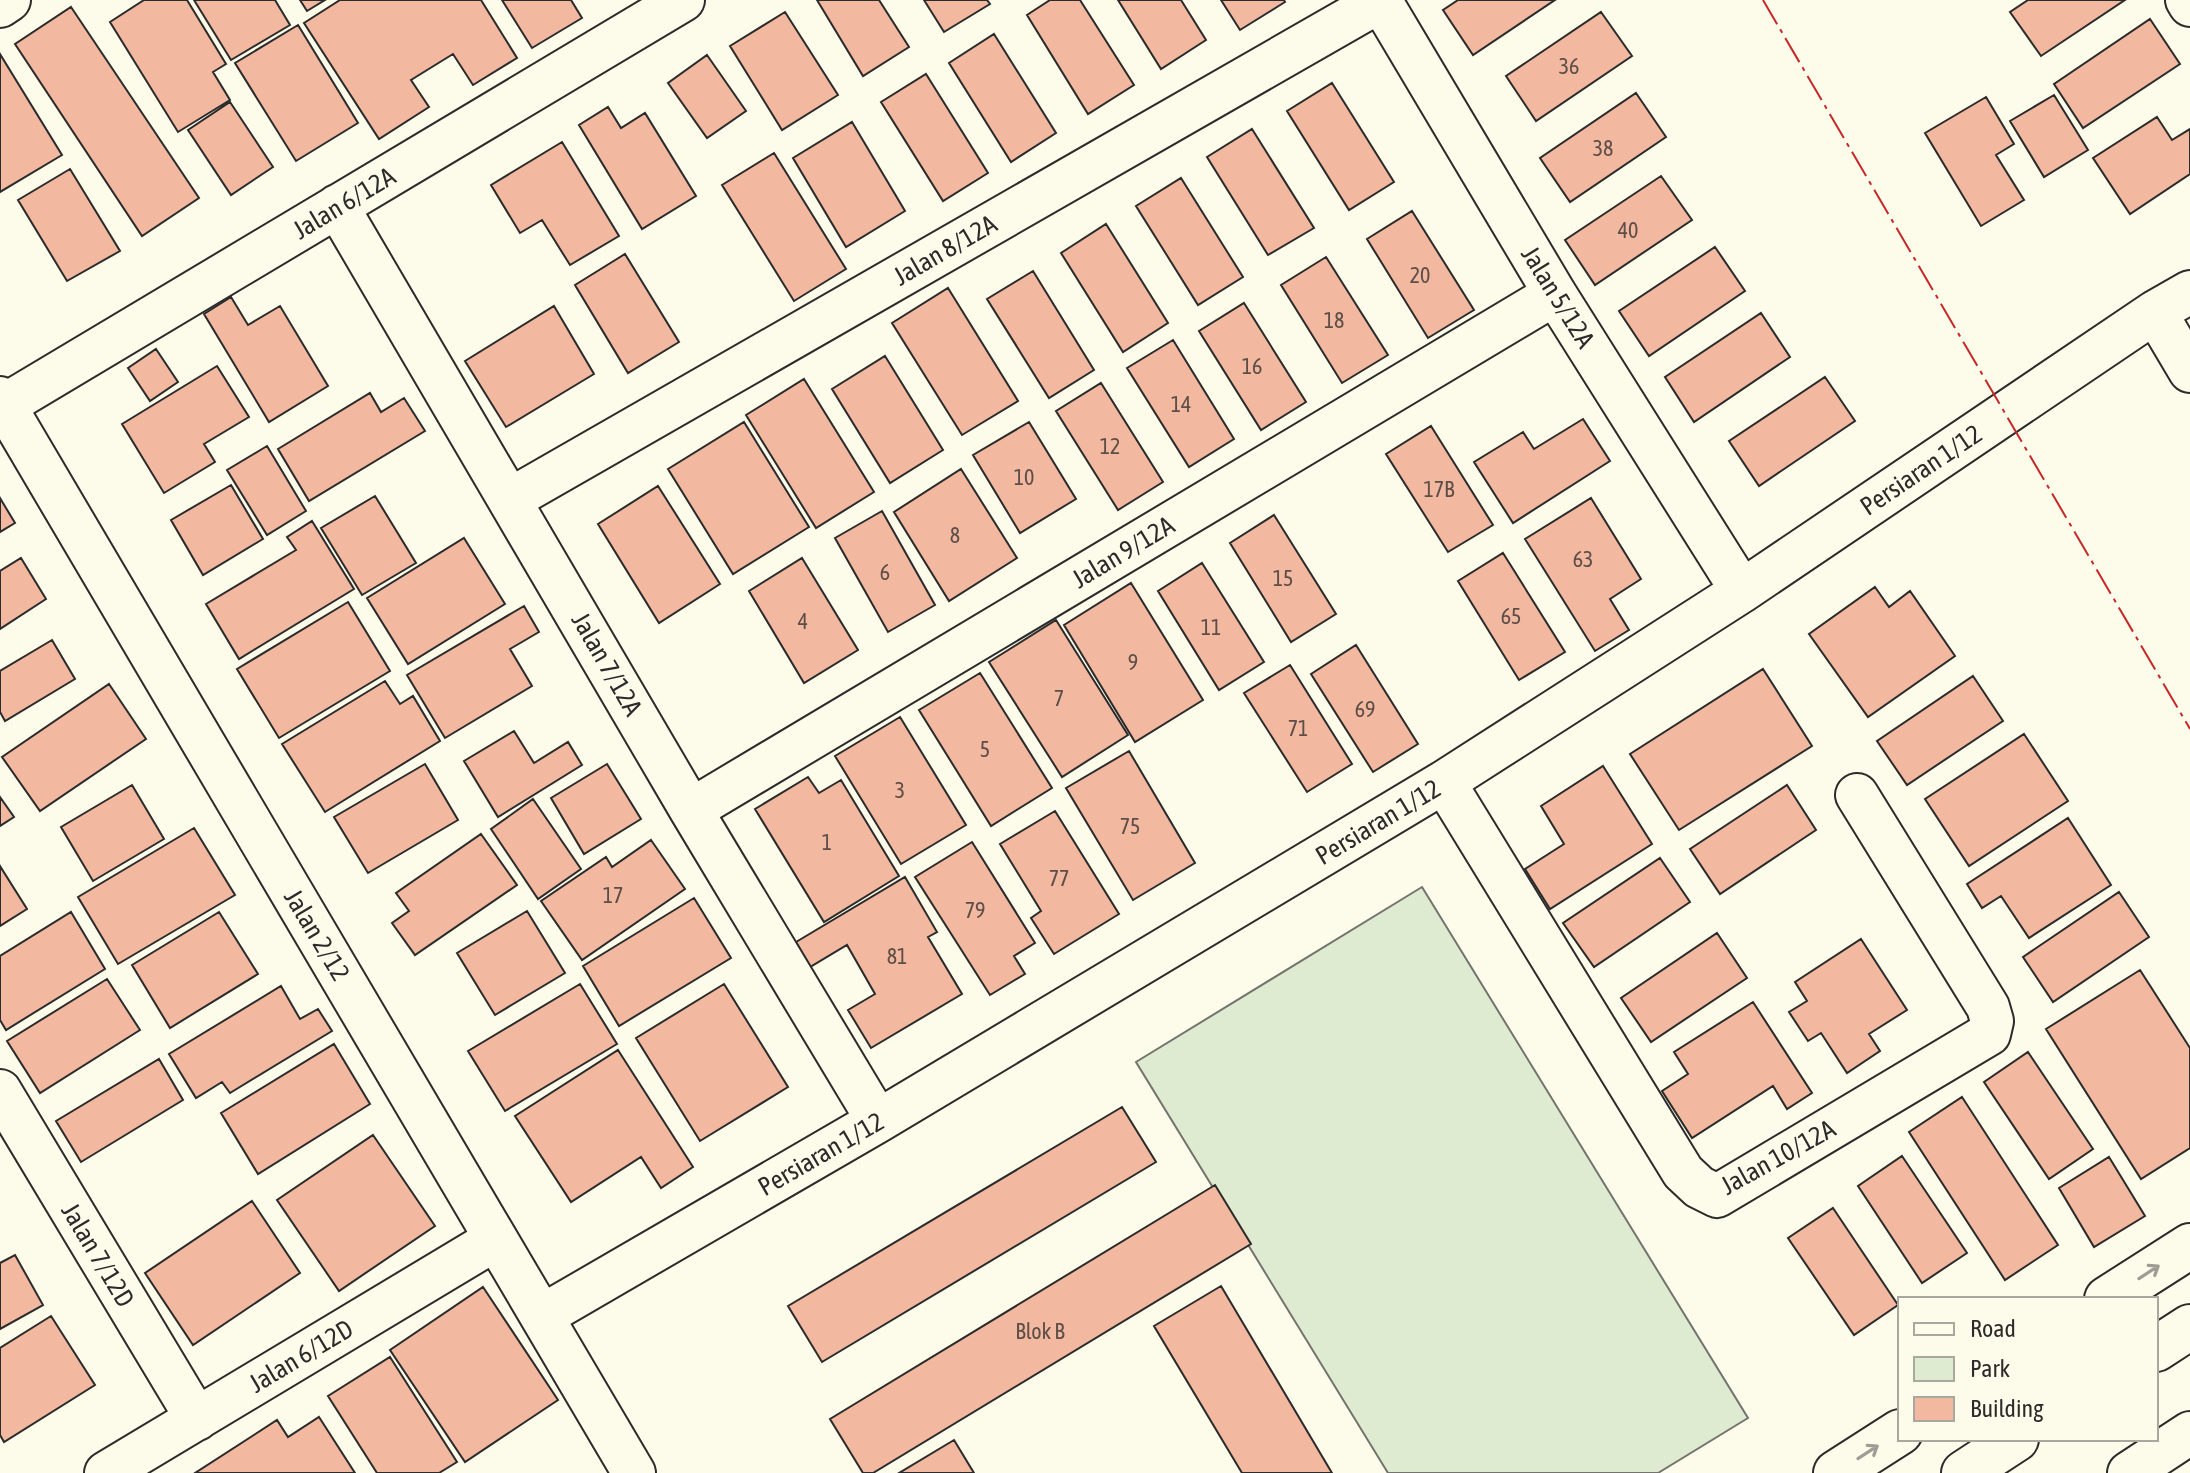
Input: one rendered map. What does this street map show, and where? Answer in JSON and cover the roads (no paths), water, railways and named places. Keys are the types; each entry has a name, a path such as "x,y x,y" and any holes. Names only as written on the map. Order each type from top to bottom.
{"main road":[{"path":"2110,1297 2190,1246"},
{"path":"2158,1348 2190,1327"},
{"path":"1836,1473 1898,1433"},
{"path":"1964,1473 2013,1441"}],"street":[{"path":"0,6 9,0"},
{"name":"Jalan 6/12A","path":"1,404 683,0"},
{"name":"Jalan 5/12A","path":"1380,0 1555,294 1742,591"},
{"name":"Jalan 8/12A","path":"511,499 1380,0"},
{"name":"Jalan 7/12A","path":"337,206 691,810 878,1121"},
{"name":"Jalan 9/12A","path":"691,810 1555,294"},
{"path":"2172,302 2190,371"},
{"name":"Persiaran 1/12","path":"542,1316 878,1121 1444,782 1742,591 2172,302"},
{"name":"Jalan 2/12","path":"1,404 634,1473"},
{"name":"Jalan 10/12A","path":"1444,782 1683,1172 1699,1187 1717,1196 1989,1034 1992,1021 1988,1007 1857,795"},
{"name":"Jalan 7/12D","path":"0,1091 197,1419"},
{"name":"Jalan 6/12D","path":"106,1473 496,1239"},
{"path":"2129,1473 2190,1433"}]}
